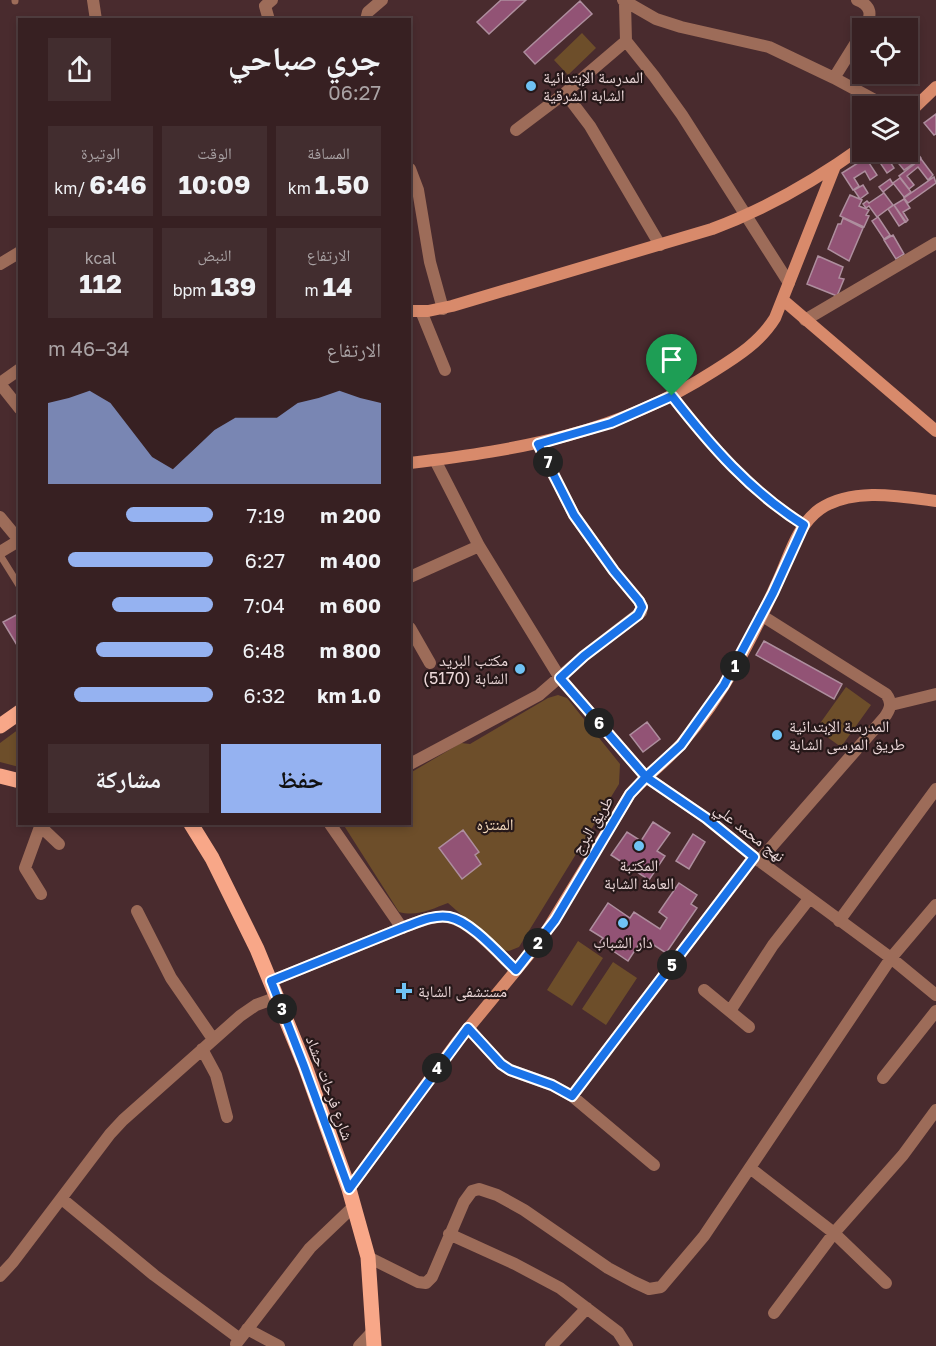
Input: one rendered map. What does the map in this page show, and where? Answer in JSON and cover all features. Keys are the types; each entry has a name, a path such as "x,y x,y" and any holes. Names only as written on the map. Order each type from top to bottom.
{"main road":[{"path":"0,726 18,713"},
{"path":"0,776 18,780"},
{"name":"شارع فرحات حشاد","path":"195,830 233,899 271,981 349,1189 368,1257 374,1346"}],"street":[{"path":"93,0 96,18"},
{"path":"268,18 265,6 272,0"},
{"path":"366,18 368,12 382,0"},
{"path":"857,0 867,6 870,11 869,18"},
{"path":"624,1 626,41 654,75 682,115 789,283"},
{"path":"624,1 656,18 681,27 769,47 867,96"},
{"path":"516,130 565,93 626,41"},
{"path":"834,78 852,49"},
{"path":"918,104 936,87"},
{"path":"565,93 601,144 660,245"},
{"path":"445,370 416,311 442,309 712,229 747,216 783,197 852,154"},
{"path":"411,463 538,444 611,423 672,396 753,345 766,332 783,300 835,166"},
{"path":"411,172 418,190 430,262 442,309"},
{"path":"805,320 936,243"},
{"path":"0,264 18,253"},
{"path":"783,300 936,431"},
{"path":"18,370 0,383 18,406"},
{"path":"672,396 735,472 770,502 804,525"},
{"path":"411,759 520,707 550,688 584,656 638,615 642,607 574,515 538,444"},
{"name":"نهج محمد علي","path":"435,460 479,546 560,678 646,777 706,818 756,859 891,958 936,995"},
{"name":"طريق البرج","path":"349,1189 468,1028 555,920 624,805 646,777 681,745 701,719 724,685 804,525 821,508 849,497 882,496 936,501"},
{"path":"0,517 18,539"},
{"path":"0,554 18,541"},
{"path":"411,577 479,546"},
{"path":"572,1096 756,859 884,718 891,705 886,694 761,615"},
{"path":"411,630 430,663"},
{"path":"891,705 936,694"},
{"path":"839,921 936,789"},
{"path":"41,894 25,868 40,825 59,844"},
{"path":"331,825 402,928"},
{"path":"730,1011 773,945 809,899"},
{"path":"368,1257 418,1282 426,1283 432,1277 449,1234 469,1195 475,1190 483,1190 524,1210 642,1287 654,1289 667,1282 750,1168 891,958 936,905"},
{"path":"137,911 171,978 213,1039"},
{"path":"271,981 402,928 447,916 470,928 516,970"},
{"path":"704,990 749,1027"},
{"path":"0,1276 123,1120 213,1039 256,1005 278,998"},
{"path":"883,1078 936,1011"},
{"path":"468,1028 501,1064 510,1070 552,1085 572,1096 654,1165"},
{"path":"202,1049 216,1075 227,1117"},
{"path":"774,1313 834,1233 903,1155 936,1110"},
{"path":"750,1168 834,1233 886,1283"},
{"path":"62,1198 153,1275 241,1338 279,1346"},
{"path":"241,1338 310,1248 354,1206"},
{"path":"449,1234 545,1279 618,1332 627,1346"},
{"path":"551,1346 587,1308"},
{"path":"358,1346 374,1330"}],"lane":[{"path":"0,554 18,584"}],"green space":[{"path":"582,33 596,48 568,75 554,60"},
{"path":"846,687 871,705 841,747 816,729"},
{"name":"المنتزه","path":"558,695 567,698 620,764 619,784 519,947 509,951 501,950 448,903 418,913 399,912 344,825 411,825 411,772 461,743 470,744 548,698"},
{"path":"18,730 18,767 0,762 0,743"},
{"path":"578,941 603,958 572,1006 547,990"},
{"path":"613,962 637,978 606,1025 582,1009"}],"building":[{"path":"501,0 526,0 489,34 477,22"},
{"path":"580,1 592,14 535,64 524,52"},
{"path":"936,114 936,134 934,135 924,123"},
{"path":"921,159 933,175 928,180 918,167 907,176 914,185 909,189 899,176"},
{"path":"859,162 871,162 869,163 877,175 870,180 865,171 854,178 859,186 853,190 842,173"},
{"path":"880,162 890,162 894,168 887,173"},
{"path":"902,162 915,162 904,170 899,164"},
{"path":"934,177 936,183 908,203 904,198"},
{"path":"900,178 911,192 904,197 893,183"},
{"path":"890,179 893,184 883,192 879,187"},
{"path":"863,185 868,193 860,199 854,190"},
{"path":"884,193 893,205 877,217 869,206 866,208 863,204 867,201 869,203"},
{"path":"850,195 862,200 859,206 869,210 864,227 840,216"},
{"path":"904,199 910,208 903,212 908,220 906,222 894,205"},
{"path":"894,205 905,222 899,226 888,209"},
{"path":"878,217 890,235 884,239 872,221"},
{"path":"843,218 863,228 849,261 828,249 838,224 841,224"},
{"path":"893,235 904,254 896,259 884,240"},
{"path":"818,256 843,267 839,278 844,279 837,296 807,284"},
{"path":"18,614 18,647 3,622"},
{"path":"764,641 842,684 834,699 756,655"},
{"path":"647,722 660,739 643,752 630,735"},
{"name":"المكتبة العامة الشابة","path":"653,822 670,833 657,851 665,856 649,880 611,855 627,832 641,841"},
{"path":"463,830 479,852 475,855 481,864 462,879 439,848"},
{"path":"693,834 705,842 689,869 676,861"},
{"name":"دار الشباب","path":"679,883 697,895 691,904 697,908 666,953 643,938 628,961 600,942 603,938 590,930 608,903 630,918 634,912 660,929 667,918 659,912"}],"place":[{"name":"المدرسة الإبتدائية الشابة الشرقية","path":"531,86"},
{"name":"مكتب البريد الشابة (5170)","path":"520,669"},
{"name":"المدرسة الإبتدائية طريق المرسى الشابة","path":"777,735"},
{"name":"المكتبة العامة الشابة","path":"639,846"},
{"name":"دار الشباب","path":"623,923"},
{"name":"مستشفى الشابة","path":"404,991"}],"route":[{"path":"672,396 611,423 538,444 574,515 642,607 638,615 584,656 560,678 646,777 706,818 754,857 572,1096 541,1080 510,1070 501,1064 468,1028 349,1189 271,981 423,920 447,916 470,928 516,970 555,920 630,794 646,777 681,745 724,685 773,593 804,525 770,502 735,472 672,396"}]}
